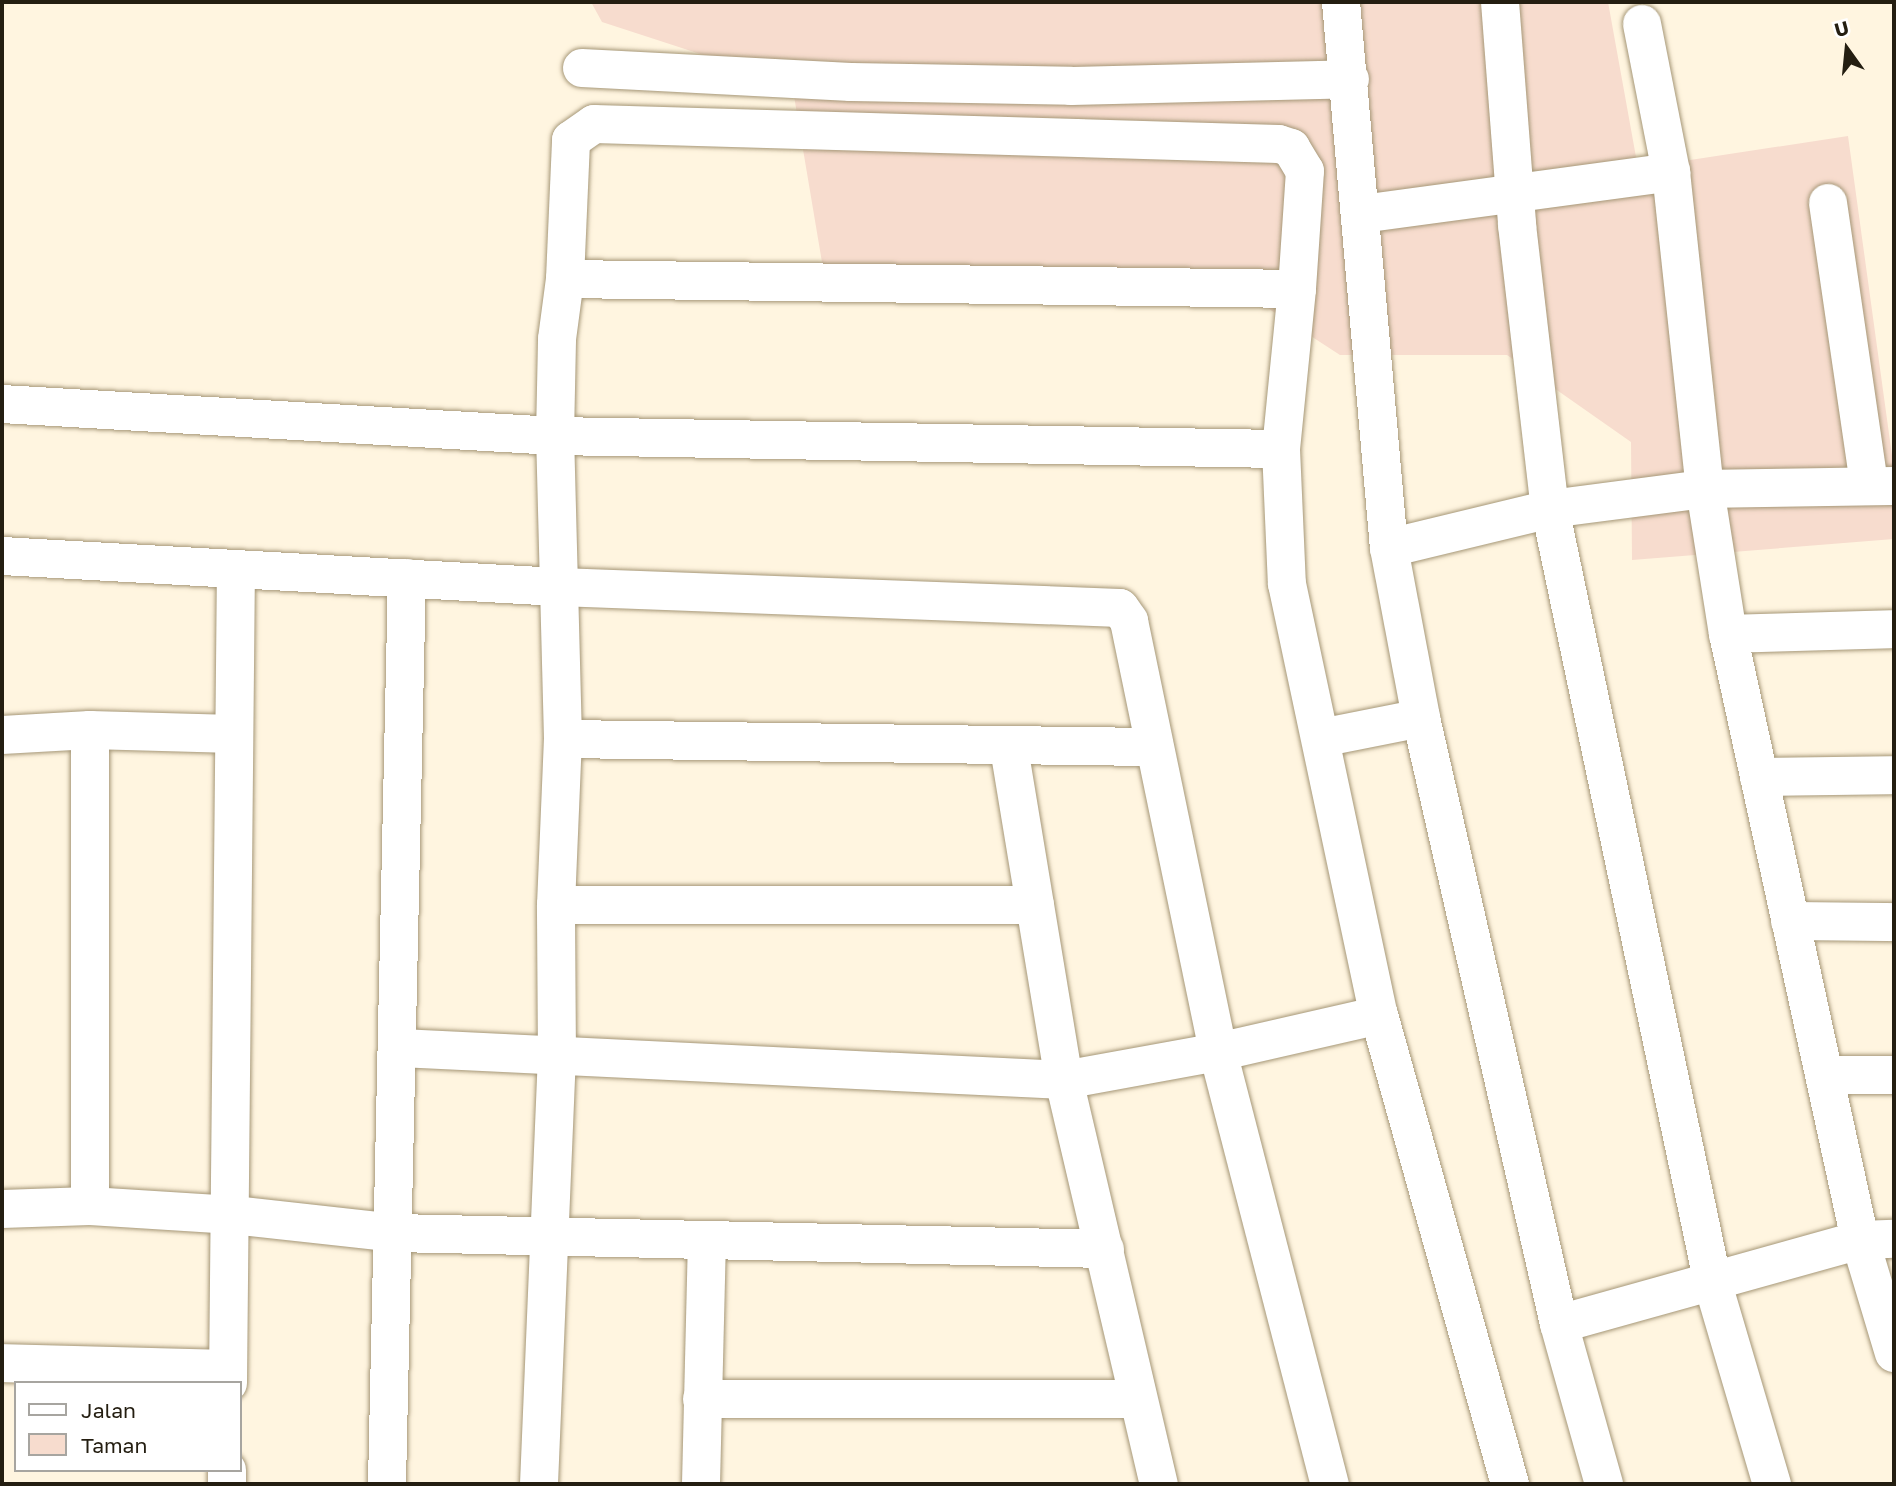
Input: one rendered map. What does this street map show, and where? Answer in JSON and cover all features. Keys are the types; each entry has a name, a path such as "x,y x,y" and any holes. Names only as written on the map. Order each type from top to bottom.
{"street":[{"path":"1341,2 1362,214 1389,548 1421,718 1559,1324 1604,1484"},
{"path":"1500,2 1515,191 1550,509 1713,1284 1772,1484"},
{"path":"1642,24 1671,172 1705,489 1728,634 1825,1075 1877,1240 1894,1353"},
{"path":"582,68 1071,86 1350,79"},
{"path":"539,1484 557,1058 556,905 563,740 555,436 557,339 565,279 571,140 594,124 1279,144 1291,148 1305,171 1297,289 1281,449 1286,584 1379,1015 1510,1484"},
{"path":"1362,214 1515,191 1671,172"},
{"path":"1389,548 1550,509 1705,489 1881,485 1828,203"},
{"path":"565,279 1297,289"},
{"path":"2,404 555,436 1281,449"},
{"path":"2,556 559,587 1120,608 1129,621 1152,747 1218,1052 1330,1484"},
{"path":"2,1363 228,1376 233,1215 236,569"},
{"path":"387,1484 400,1048 407,578"},
{"path":"1728,634 1894,629"},
{"path":"1321,738 1421,718"},
{"path":"2,735 90,730 234,734"},
{"path":"90,730 90,1206"},
{"path":"563,740 1009,748 1152,747"},
{"path":"1009,748 1064,1080 1159,1484"},
{"path":"1759,777 1894,775"},
{"path":"556,905 1035,905"},
{"path":"1790,921 1894,922"},
{"path":"400,1048 557,1058 1064,1080 1218,1052 1379,1015"},
{"path":"1825,1075 1894,1075"},
{"path":"2,1209 90,1206 233,1215 395,1233 707,1243 1105,1249"},
{"path":"1559,1324 1877,1240"},
{"path":"701,1484 707,1243"},
{"path":"702,1399 1137,1399"}],"green space":[{"path":"591,2 1608,2 1638,168 1848,136 1894,470 1894,539 1632,560 1631,442 1507,355 1340,355 1231,284 827,292 792,84 602,22"}]}
